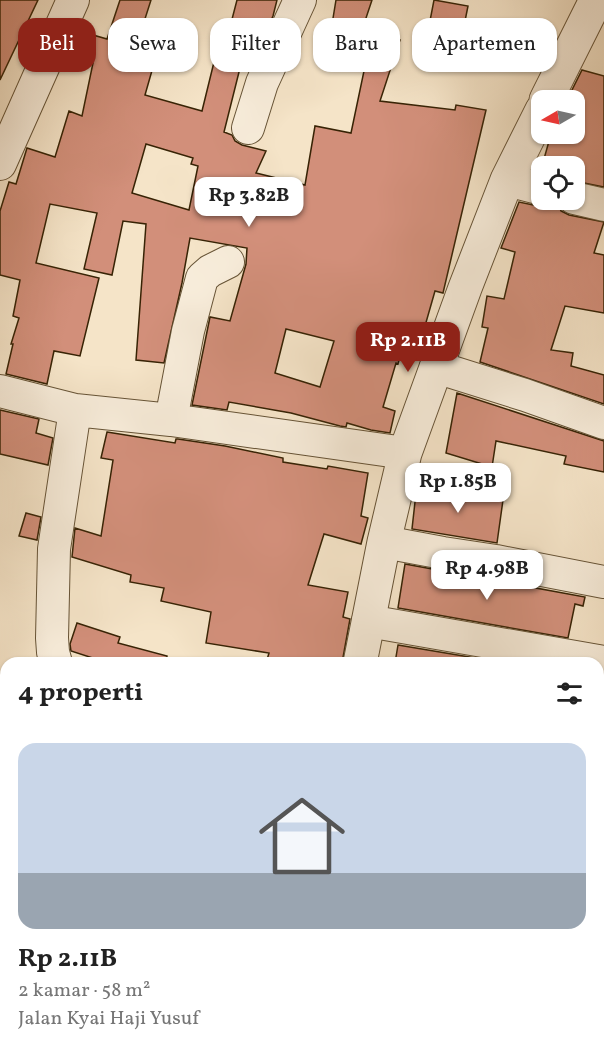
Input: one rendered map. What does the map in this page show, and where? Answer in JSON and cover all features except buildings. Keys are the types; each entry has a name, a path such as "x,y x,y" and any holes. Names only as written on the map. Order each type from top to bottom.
{"street":[{"path":"0,164 6,133 73,0"},
{"path":"248,128 262,83 300,0"},
{"path":"551,90 596,0"},
{"path":"361,657 384,542 405,453 507,180 531,132"},
{"path":"507,180 531,186"},
{"path":"585,201 604,205"},
{"path":"171,420 179,369 199,288 206,274 228,262"},
{"path":"436,368 604,423"},
{"path":"0,391 75,410 171,420 405,453"},
{"path":"54,657 52,638 54,549 75,410"},
{"path":"384,542 604,582"},
{"path":"368,621 575,657"}]}
